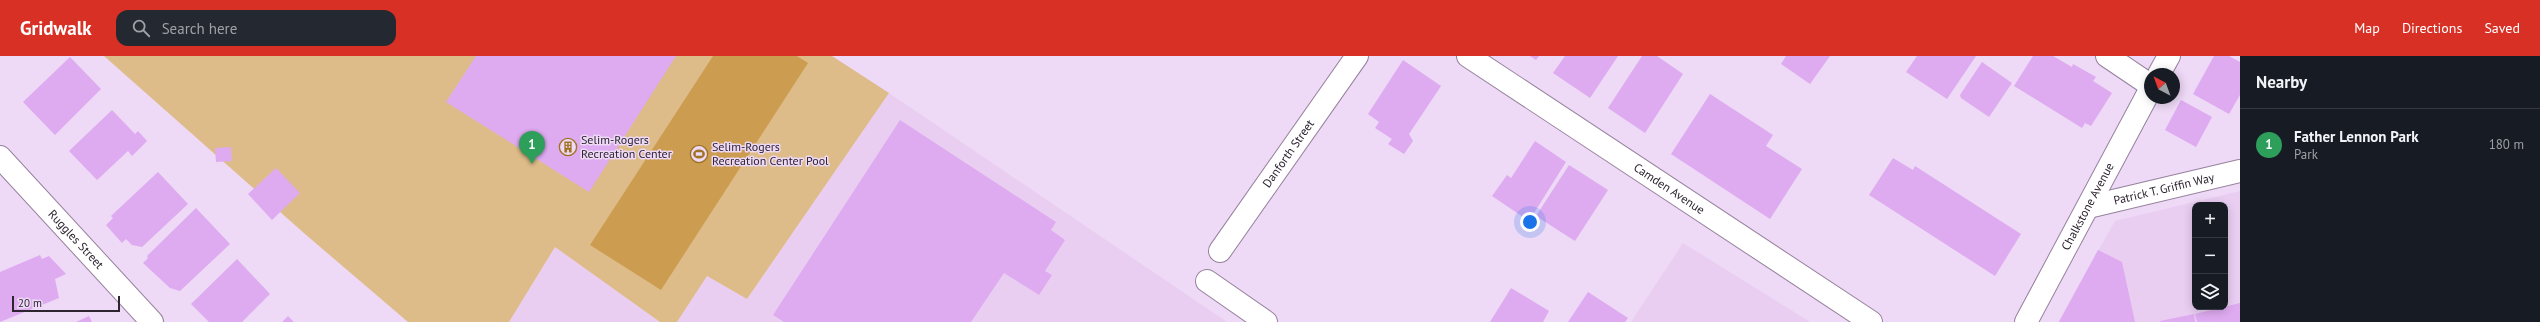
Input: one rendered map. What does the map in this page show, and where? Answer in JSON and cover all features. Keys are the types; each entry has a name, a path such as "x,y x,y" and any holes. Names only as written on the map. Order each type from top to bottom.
{"street":[{"name":"Danforth Street","path":"1220,251 1357,56"},
{"name":"Camden Avenue","path":"1468,56 1871,322"},
{"path":"2107,56 2144,81"},
{"path":"2162,68 2169,56"},
{"name":"Chalkstone Avenue","path":"2026,322 2144,101"},
{"name":"Ruggles Street","path":"0,157 152,322"},
{"name":"Patrick T. Griffin Way","path":"2088,207 2240,172"},
{"path":"1207,281 1266,322"}],"shaded area":[{"path":"104,56 832,56 889,93 747,299 707,276 677,322 660,322 555,247 509,322 408,322 305,234"},
{"name":"Selim-Rogers Recreation Center Pool","path":"713,56 797,56 808,63 661,290 590,245"},
{"path":"889,93 1227,322 677,322 707,276 747,299"},
{"path":"2240,191 2240,322 2058,322 2115,221 2192,203 2192,310 2228,310 2228,202 2194,202"},
{"path":"1683,243 1810,322 1631,322"},
{"path":"555,247 660,322 509,322"}],"building":[{"name":"Selim-Rogers Recreation Center","path":"476,56 676,56 589,192 446,102"},
{"path":"1530,56 1539,56 1536,60"},
{"path":"1565,56 1618,56 1590,98 1553,73"},
{"path":"1642,56 1657,56 1683,74 1645,133 1608,108"},
{"path":"1786,56 1830,56 1810,84 1781,64"},
{"path":"1917,56 1976,56 1947,99 1906,72"},
{"path":"2033,56 2053,56 2072,67 2073,64 2096,77 2093,81 2112,93 2091,126 2085,123 2082,128 2014,86"},
{"path":"2214,56 2229,56 2240,62 2240,95 2229,114 2193,94"},
{"path":"70,57 101,89 55,135 23,102"},
{"path":"1403,60 1441,86 1409,134 1413,141 1404,154 1388,144 1392,139 1375,128 1379,122 1368,114"},
{"path":"1982,62 2012,83 1989,117 1961,98 1960,95"},
{"path":"1710,94 1773,135 1766,146 1802,169 1770,219 1671,154"},
{"path":"2181,100 2212,117 2196,147 2165,130"},
{"path":"112,110 135,134 138,131 147,141 132,156 128,151 97,180 69,151"},
{"path":"900,120 1056,222 1051,230 1065,240 1045,271 1052,275 1039,295 1004,273 971,322 784,322 773,315"},
{"path":"1535,141 1566,162 1529,221 1492,196 1507,175 1511,178"},
{"path":"231,147 232,161 216,162 215,148"},
{"path":"1893,158 1913,170 1915,166 2021,234 1995,276 1869,195"},
{"path":"1569,165 1608,190 1575,241 1536,216"},
{"path":"276,168 300,193 272,220 248,194"},
{"path":"158,172 188,204 142,247 132,245 126,239 122,243 106,225 113,218 111,216"},
{"path":"196,208 230,244 180,291 170,288 143,263 148,258 147,256"},
{"path":"2098,250 2122,262 2135,322 2059,322"},
{"path":"40,255 42,259 49,256 66,274 55,279 59,298 0,322 0,272"},
{"path":"237,259 270,294 242,322 209,322 191,304"},
{"path":"1511,288 1549,311 1543,322 1490,322"},
{"path":"1588,292 1628,318 1625,322 1568,322"},
{"path":"2240,303 2240,322 2197,322 2195,314 2211,310 2228,310 2228,306"},
{"path":"2194,314 2195,322 2160,322 2160,321"},
{"path":"89,316 92,322 76,322"},
{"path":"288,316 294,322 282,322"}],"place":[{"name":"Selim-Rogers Recreation Center","path":"568,147"},
{"name":"Selim-Rogers Recreation Center Pool","path":"699,154"},
{"name":"Father Lennon Park","path":"532,164"}]}
